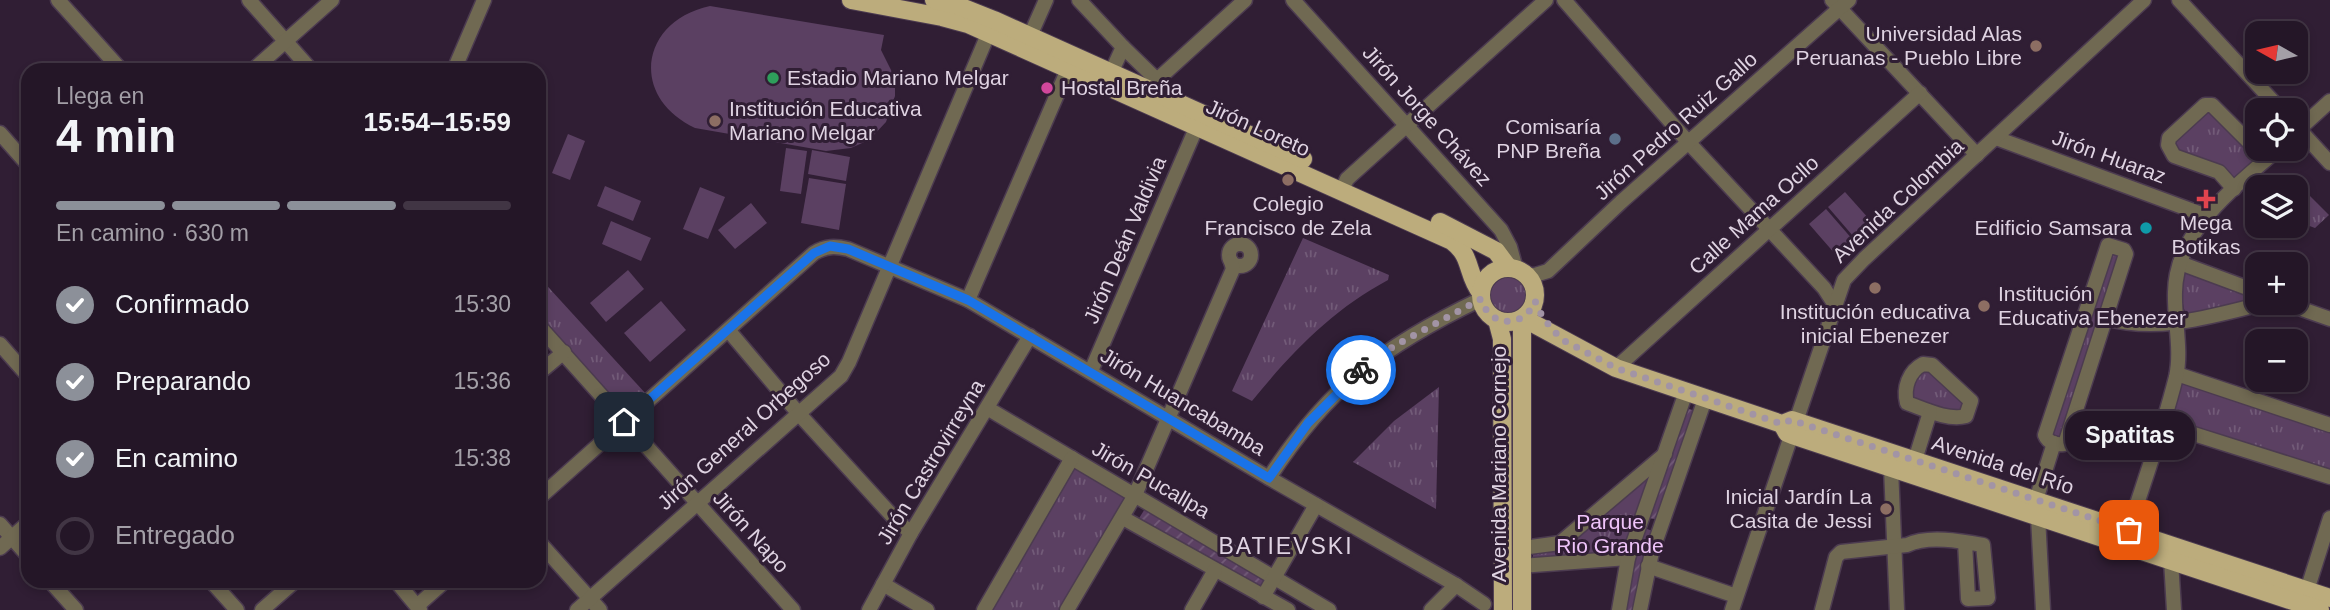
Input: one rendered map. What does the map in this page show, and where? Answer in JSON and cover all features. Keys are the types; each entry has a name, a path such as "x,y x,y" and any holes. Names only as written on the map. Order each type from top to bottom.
{"main road":[{"path":"851,0 991,27"},
{"path":"934,0 956,5 991,27"},
{"name":"Jirón Loreto","path":"991,27 1030,36 1071,62 1154,86 1452,241 1466,255 1474,285 1481,296"},
{"name":"Jirón Loreto","path":"991,27 1071,62 1196,126 1344,184 1485,244 1517,270"},
{"path":"1517,270 1534,287 1535,301 1522,319 1514,322 1497,320 1486,312 1481,296 1486,278 1493,272 1517,270"},
{"name":"Avenida del Río","path":"1535,301 1543,318 1561,339"},
{"name":"Avenida del Río","path":"1522,319 1616,368 2305,597 2320,610"},
{"name":"Avenida Mariano Cornejo","path":"1522,319 1522,602"},
{"name":"Avenida Mariano Cornejo","path":"1497,320 1502,339 1503,603"},
{"path":"1502,382 1522,382"},
{"name":"Avenida del Río","path":"1893,461 1916,460 2037,509"},
{"name":"Avenida del Río","path":"2126,537 2171,560 2305,597 2330,598"},
{"path":"1503,603 1512,590 1522,602"}],"street":[{"path":"249,0 305,63"},
{"path":"261,63 332,0"},
{"path":"457,63 484,0"},
{"path":"1030,36 1046,0"},
{"name":"Jirón Loreto","path":"1079,0 1123,47 1154,86"},
{"path":"1154,86 1245,0"},
{"name":"Jirón Jorge Chávez","path":"1293,0 1501,230 1517,270"},
{"path":"1344,184 1546,0"},
{"path":"1564,0 1689,142 1824,288 1835,305"},
{"name":"Avenida Colombia","path":"1734,603 1790,427 1844,280 2144,0"},
{"path":"2179,0 2270,98"},
{"path":"65,2 115,63"},
{"path":"1840,3 1977,155"},
{"name":"Jirón Pedro Ruiz Gallo","path":"1517,270 1535,275 1548,271 1840,3"},
{"name":"Jirón General Orbegoso","path":"577,610 841,376 891,267 991,27"},
{"path":"1111,73 1123,47"},
{"path":"968,300 1071,62"},
{"name":"Calle Mama Ocllo","path":"1616,368 1920,93"},
{"path":"2308,120 2330,101"},
{"path":"2234,189 2219,172 2174,156 2168,145 2169,138 2205,105 2212,105 2245,138"},
{"name":"Jirón Deán Valdivia","path":"1091,371 1196,126"},
{"path":"0,133 21,157"},
{"name":"Jirón Huaraz","path":"1996,138 2207,216"},
{"path":"2308,140 2330,163"},
{"path":"2126,537 2177,374 2178,323 2175,287 2180,263 2193,233 2264,161"},
{"path":"2111,245 2124,250 2126,254 2066,442 2054,443 2045,435 2105,247 2111,245"},
{"name":"Jirón Huancabamba","path":"546,492 821,248 830,246 848,249 968,300 1456,585 1481,607"},
{"path":"2180,263 2245,287"},
{"path":"1068,610 1135,495 1235,265"},
{"path":"1269,478 1308,423 1355,375 1394,346 1481,296"},
{"path":"2106,318 2139,325 2178,323 2245,308"},
{"path":"2308,311 2330,319"},
{"path":"729,331 799,414 911,533"},
{"name":"Jirón Napo","path":"546,333 793,610"},
{"name":"Jirón Castrovirreyna","path":"869,610 911,533 1030,336"},
{"path":"0,344 21,368"},
{"path":"546,367 564,352"},
{"path":"1923,364 1932,365 1971,401 1963,418 1930,412 1907,403 1905,399 1912,371 1923,364"},
{"path":"2177,374 2330,425"},
{"path":"1619,610 1628,558 1686,392"},
{"path":"1640,610 1648,566 1705,398"},
{"name":"Jirón Pucallpa","path":"987,408 1329,610"},
{"path":"1916,460 1930,412"},
{"path":"2162,424 2330,477"},
{"path":"2043,610 2037,509 2054,443"},
{"path":"1522,557 1560,543 1666,453"},
{"path":"984,610 1072,458"},
{"path":"1893,461 1900,546 1896,610"},
{"path":"1263,597 1316,505"},
{"path":"1123,518 1288,610"},
{"path":"2305,597 2330,518"},
{"path":"1641,521 1660,528"},
{"path":"0,524 21,548"},
{"path":"0,548 21,530"},
{"path":"1822,610 1836,557 1841,552 1900,546 1917,549 1983,545 1989,596 1968,599 1965,547"},
{"path":"546,550 600,610"},
{"path":"1522,557 1628,558"},
{"path":"2171,560 2174,610"},
{"path":"1648,566 1734,603"},
{"path":"1192,610 1215,570"},
{"path":"883,584 927,610"},
{"path":"1431,610 1456,585"},
{"path":"56,588 76,610"},
{"path":"217,588 237,610"},
{"path":"262,610 287,588"},
{"path":"402,588 418,608 438,588"},
{"path":"1481,607 1503,603"}],"green space":[{"name":"Estadio Mariano Melgar","path":"710,6 884,35 881,50 895,83 895,96 886,122 870,139 860,144 851,148 826,151 695,128 674,114 660,98 652,80 652,61 657,43 669,27 687,14"},
{"path":"2209,109 2245,143 2245,161 2256,161 2234,183 2174,149 2176,136"},
{"path":"568,134 585,141 570,180 552,173"},
{"path":"786,148 807,151 801,194 780,191"},
{"path":"812,150 850,157 846,181 808,174"},
{"path":"809,178 846,184 839,230 801,223"},
{"path":"605,186 641,201 633,221 597,206"},
{"path":"700,187 725,197 708,239 683,229"},
{"path":"1845,192 1870,220 1853,236 1828,207"},
{"path":"2308,194 2329,215 2315,228 2308,225"},
{"path":"751,203 767,223 735,249 718,230"},
{"path":"1826,209 1853,240 1836,255 1809,224"},
{"path":"611,221 651,238 641,261 602,244"},
{"path":"1303,238 1389,275 1388,280 1349,305 1314,333 1252,401 1232,391"},
{"path":"2109,249 2123,253 2063,439 2050,436"},
{"path":"628,270 644,289 606,322 590,303"},
{"path":"2187,270 2245,292 2245,304 2186,316 2182,299 2184,275"},
{"path":"1510,277 1524,283 1530,297 1524,311 1510,317 1496,311 1490,297 1496,283"},
{"path":"546,285 646,394 625,410 546,323"},
{"path":"661,301 686,330 650,362 624,333"},
{"path":"1926,369 1963,400 1962,415 1907,401 1911,376"},
{"path":"2180,380 2330,430 2330,473 2168,422"},
{"path":"1504,386 1516,389 1515,583 1502,583"},
{"path":"1439,387 1436,509 1353,462 1394,421"},
{"path":"1685,408 1696,411 1659,520 1649,518"},
{"path":"1075,464 1129,496 1060,610 989,610"},
{"name":"Parque Rio Grande","path":"1652,469 1626,554 1533,563 1533,552 1560,549"},
{"path":"1146,507 1267,577 1259,589 1138,520"},
{"path":"1642,527 1655,532 1636,610 1623,610 1628,580"}],"way so far":[{"path":"1361,370 1394,346 1481,299 1491,317 1505,323 1523,318 1535,301 1543,318 1561,339 1616,368 1782,424 1791,420 2129,530"}],"place":[{"name":"Universidad Alas Peruanas - Pueblo Libre","path":"2036,46"},
{"name":"Estadio Mariano Melgar","path":"773,78"},
{"name":"Hostal Breña","path":"1047,88"},
{"name":"Institución Educativa Mariano Melgar","path":"715,121"},
{"name":"Comisaría PNP Breña","path":"1615,139"},
{"name":"Colegio Francisco de Zela","path":"1288,180"},
{"name":"Mega Botikas","path":"2206,199"},
{"name":"Edificio Samsara","path":"2146,228"},
{"name":"Institución educativa inicial Ebenezer","path":"1875,288"},
{"name":"Institución Educativa Ebenezer","path":"1984,306"},
{"name":"Inicial Jardín La Casita de Jessi","path":"1886,509"},
{"name":"Spatitas","path":"2129,530"}],"district":[{"name":"BATIEVSKI","path":"1286,546"}],"route":[{"path":"624,422 814,253 830,246 848,249 968,300 1269,478 1308,423 1330,398 1361,370"}]}
